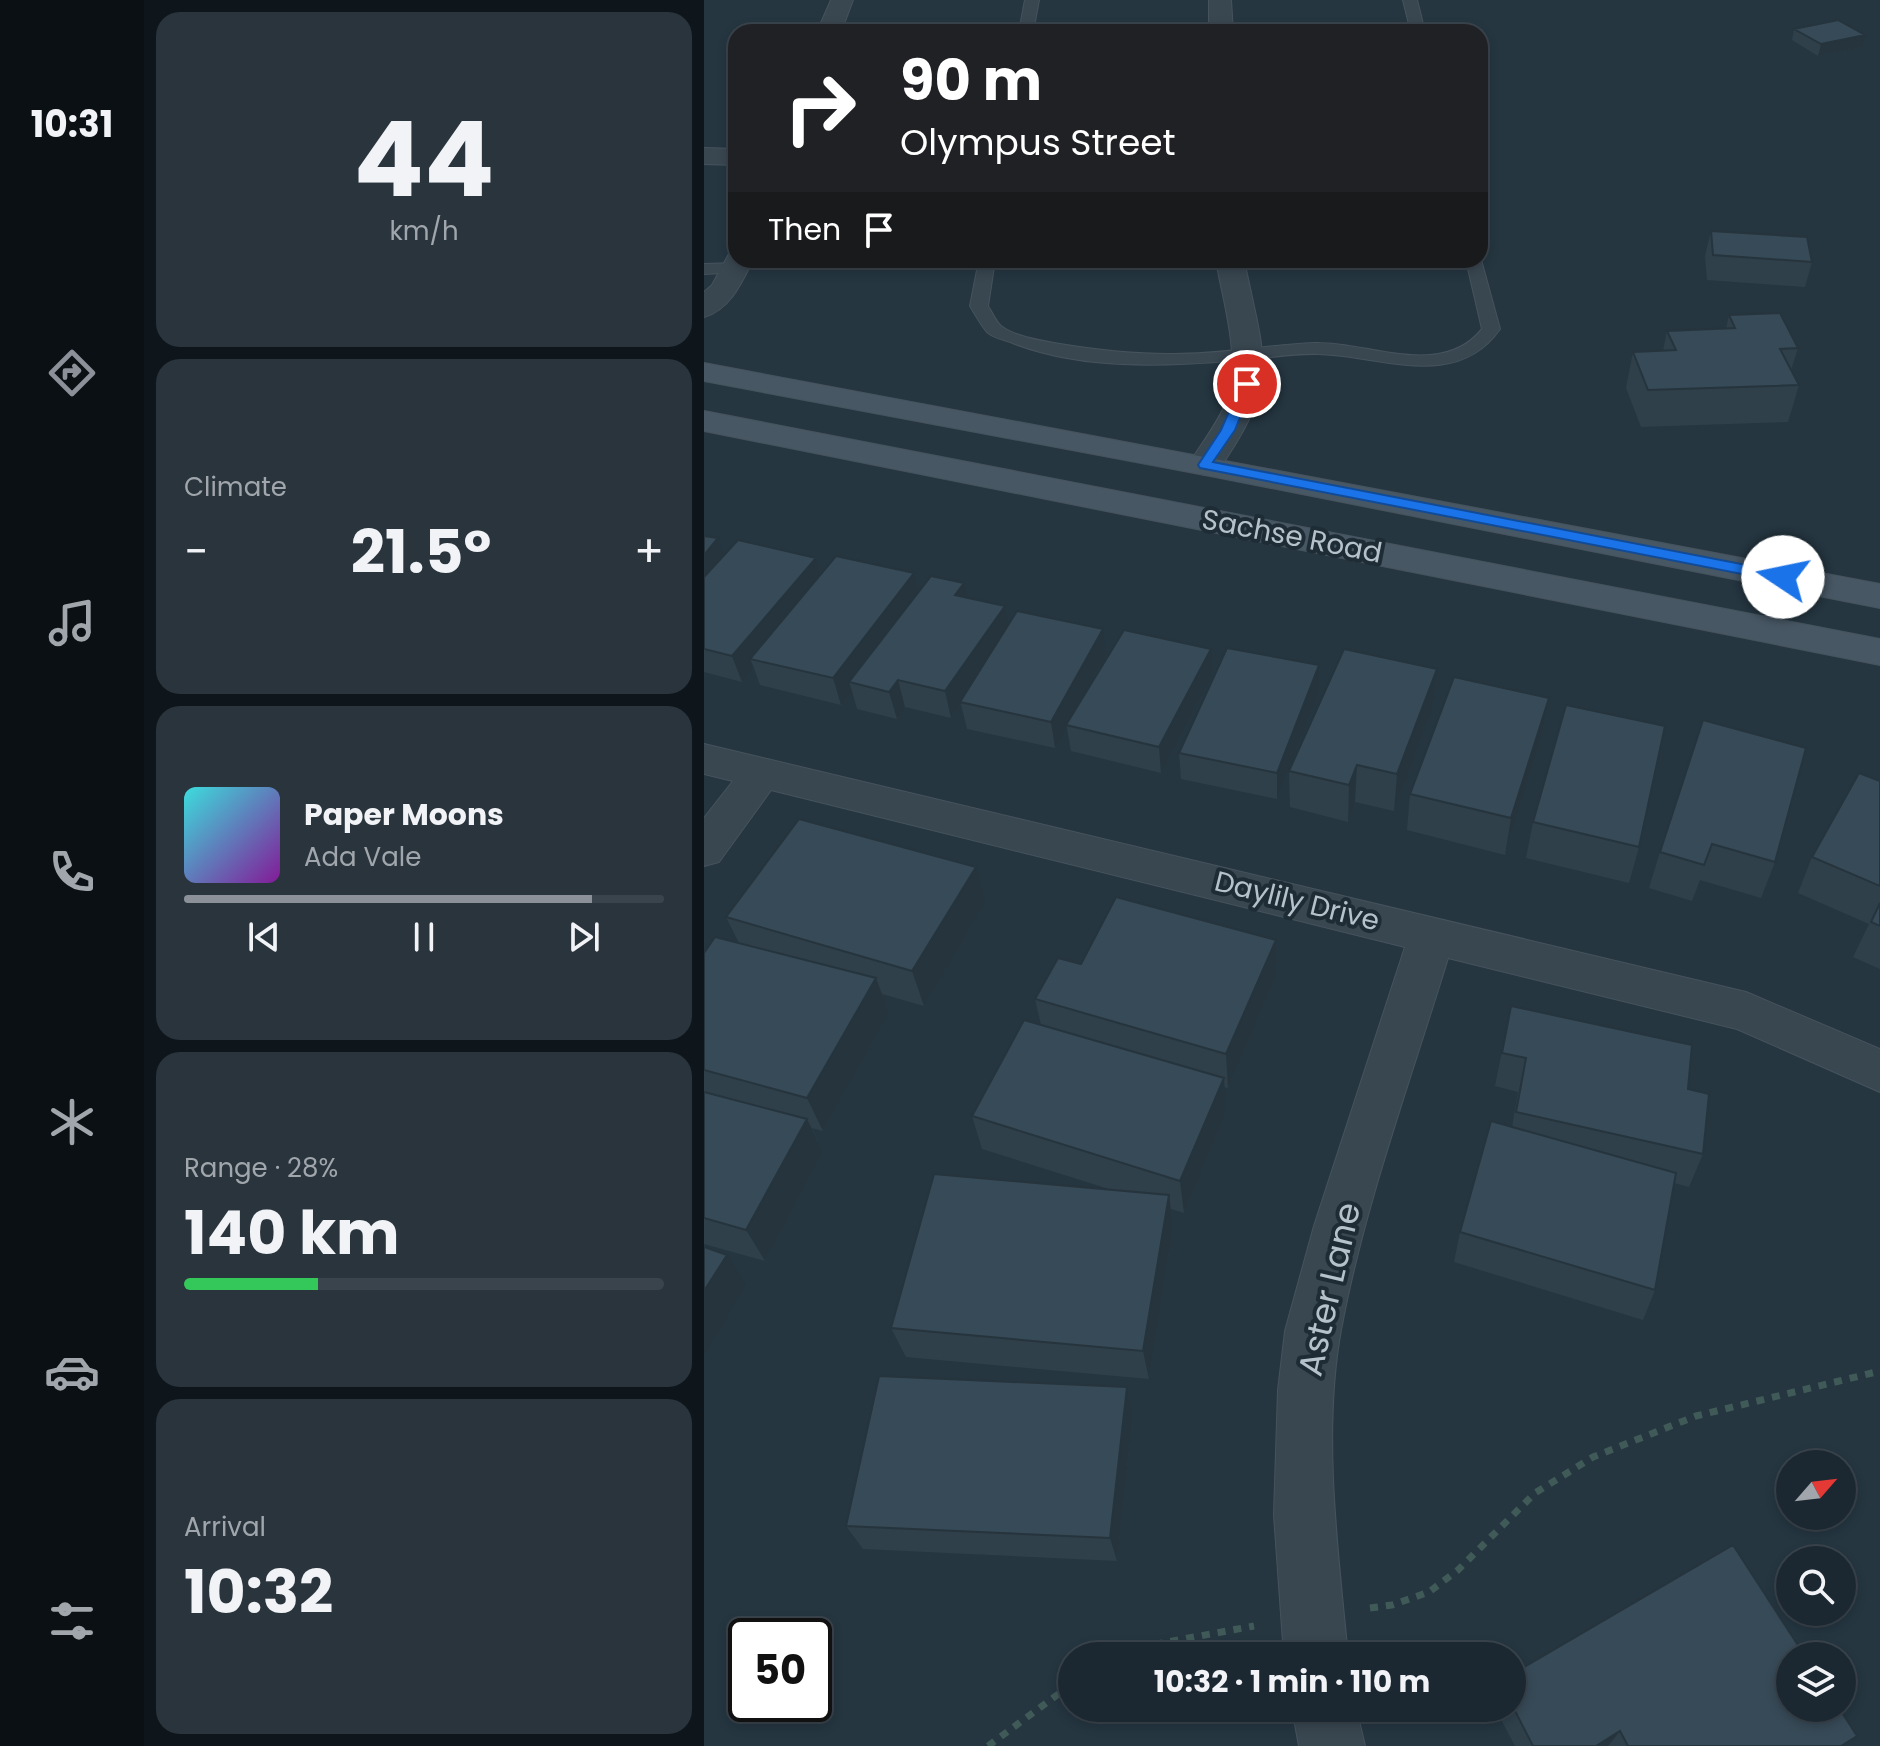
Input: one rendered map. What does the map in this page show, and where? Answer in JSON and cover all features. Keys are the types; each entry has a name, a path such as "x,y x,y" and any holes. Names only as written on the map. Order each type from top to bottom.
{"main road":[{"name":"Sachse Road","path":"704,372 1880,596"},
{"name":"Sachse Road","path":"704,421 1880,652"}],"street":[{"path":"832,24 842,0"},
{"path":"1220,0 1221,24"},
{"path":"704,156 728,157"},
{"path":"704,308 724,289 736,268"},
{"path":"1205,465 1242,404 1247,384 1249,353 1232,268"},
{"name":"Daylily Drive","path":"704,759 1746,1012 1880,1071"},
{"path":"704,850 762,772"},
{"name":"Aster Lane","path":"1314,1636 1304,1515 1306,1390 1313,1331 1340,1226 1432,934"},
{"path":"1327,1722 1332,1746"}],"lane":[{"path":"1028,24 1032,0"},
{"path":"1410,0 1416,24"},
{"path":"704,269 728,265"},
{"path":"986,268 979,306 995,330 1012,339 1105,357 1143,360 1340,349 1413,361 1462,353 1480,343 1491,329 1476,268"}],"path":[{"path":"1205,1642 1314,1636 1429,1592 1458,1570 1535,1493 1593,1457 1696,1416 1880,1371"},
{"path":"988,1746 1058,1694"}],"building":[{"path":"1838,20 1865,35 1821,44 1794,29"},
{"path":"1711,231 1807,237 1812,262 1713,255"},
{"path":"1780,313 1798,348 1780,349 1799,385 1648,390 1633,352 1676,350 1667,331 1735,328 1729,315"},
{"path":"704,536 718,538 704,555"},
{"path":"738,540 816,558 732,656 704,649 704,577"},
{"path":"836,556 914,573 833,678 750,659"},
{"path":"931,576 964,583 955,595 1005,606 945,691 898,680 889,692 849,682"},
{"path":"1017,611 1103,629 1051,722 960,702"},
{"path":"1124,630 1211,649 1159,747 1066,725"},
{"path":"1227,648 1319,665 1277,773 1179,753"},
{"path":"1344,649 1437,669 1397,774 1357,765 1349,785 1289,771"},
{"path":"1454,677 1549,698 1511,818 1410,794"},
{"path":"1566,705 1665,726 1639,847 1533,822"},
{"path":"1703,720 1806,748 1775,862 1712,844 1704,865 1660,852"},
{"path":"1859,773 1880,781 1880,886 1812,857"},
{"path":"799,819 976,867 912,971 726,917"},
{"path":"1116,897 1276,940 1226,1054 1035,999 1058,958 1081,964"},
{"path":"1880,903 1880,926 1871,922"},
{"path":"715,937 876,978 807,1098 704,1070 704,953"},
{"path":"1511,1006 1692,1045 1688,1089 1709,1094 1703,1154 1516,1112 1526,1058 1502,1053"},
{"path":"1024,1020 1224,1078 1180,1181 972,1116"},
{"path":"704,1092 807,1119 746,1230 704,1218"},
{"path":"1491,1121 1676,1173 1655,1290 1460,1232"},
{"path":"934,1174 1169,1195 1143,1351 891,1328"},
{"path":"704,1247 727,1255 704,1291"},
{"path":"879,1376 1127,1387 1110,1538 846,1526"},
{"path":"1733,1545 1776,1611 1776,1626 1786,1626 1796,1642 1776,1642 1776,1722 1848,1722 1857,1736 1841,1746 1628,1746 1620,1731 1596,1746 1533,1746 1521,1722 1526,1722 1526,1666"}],"route":[{"path":"1247,384 1242,404 1205,465 1783,577"}]}
